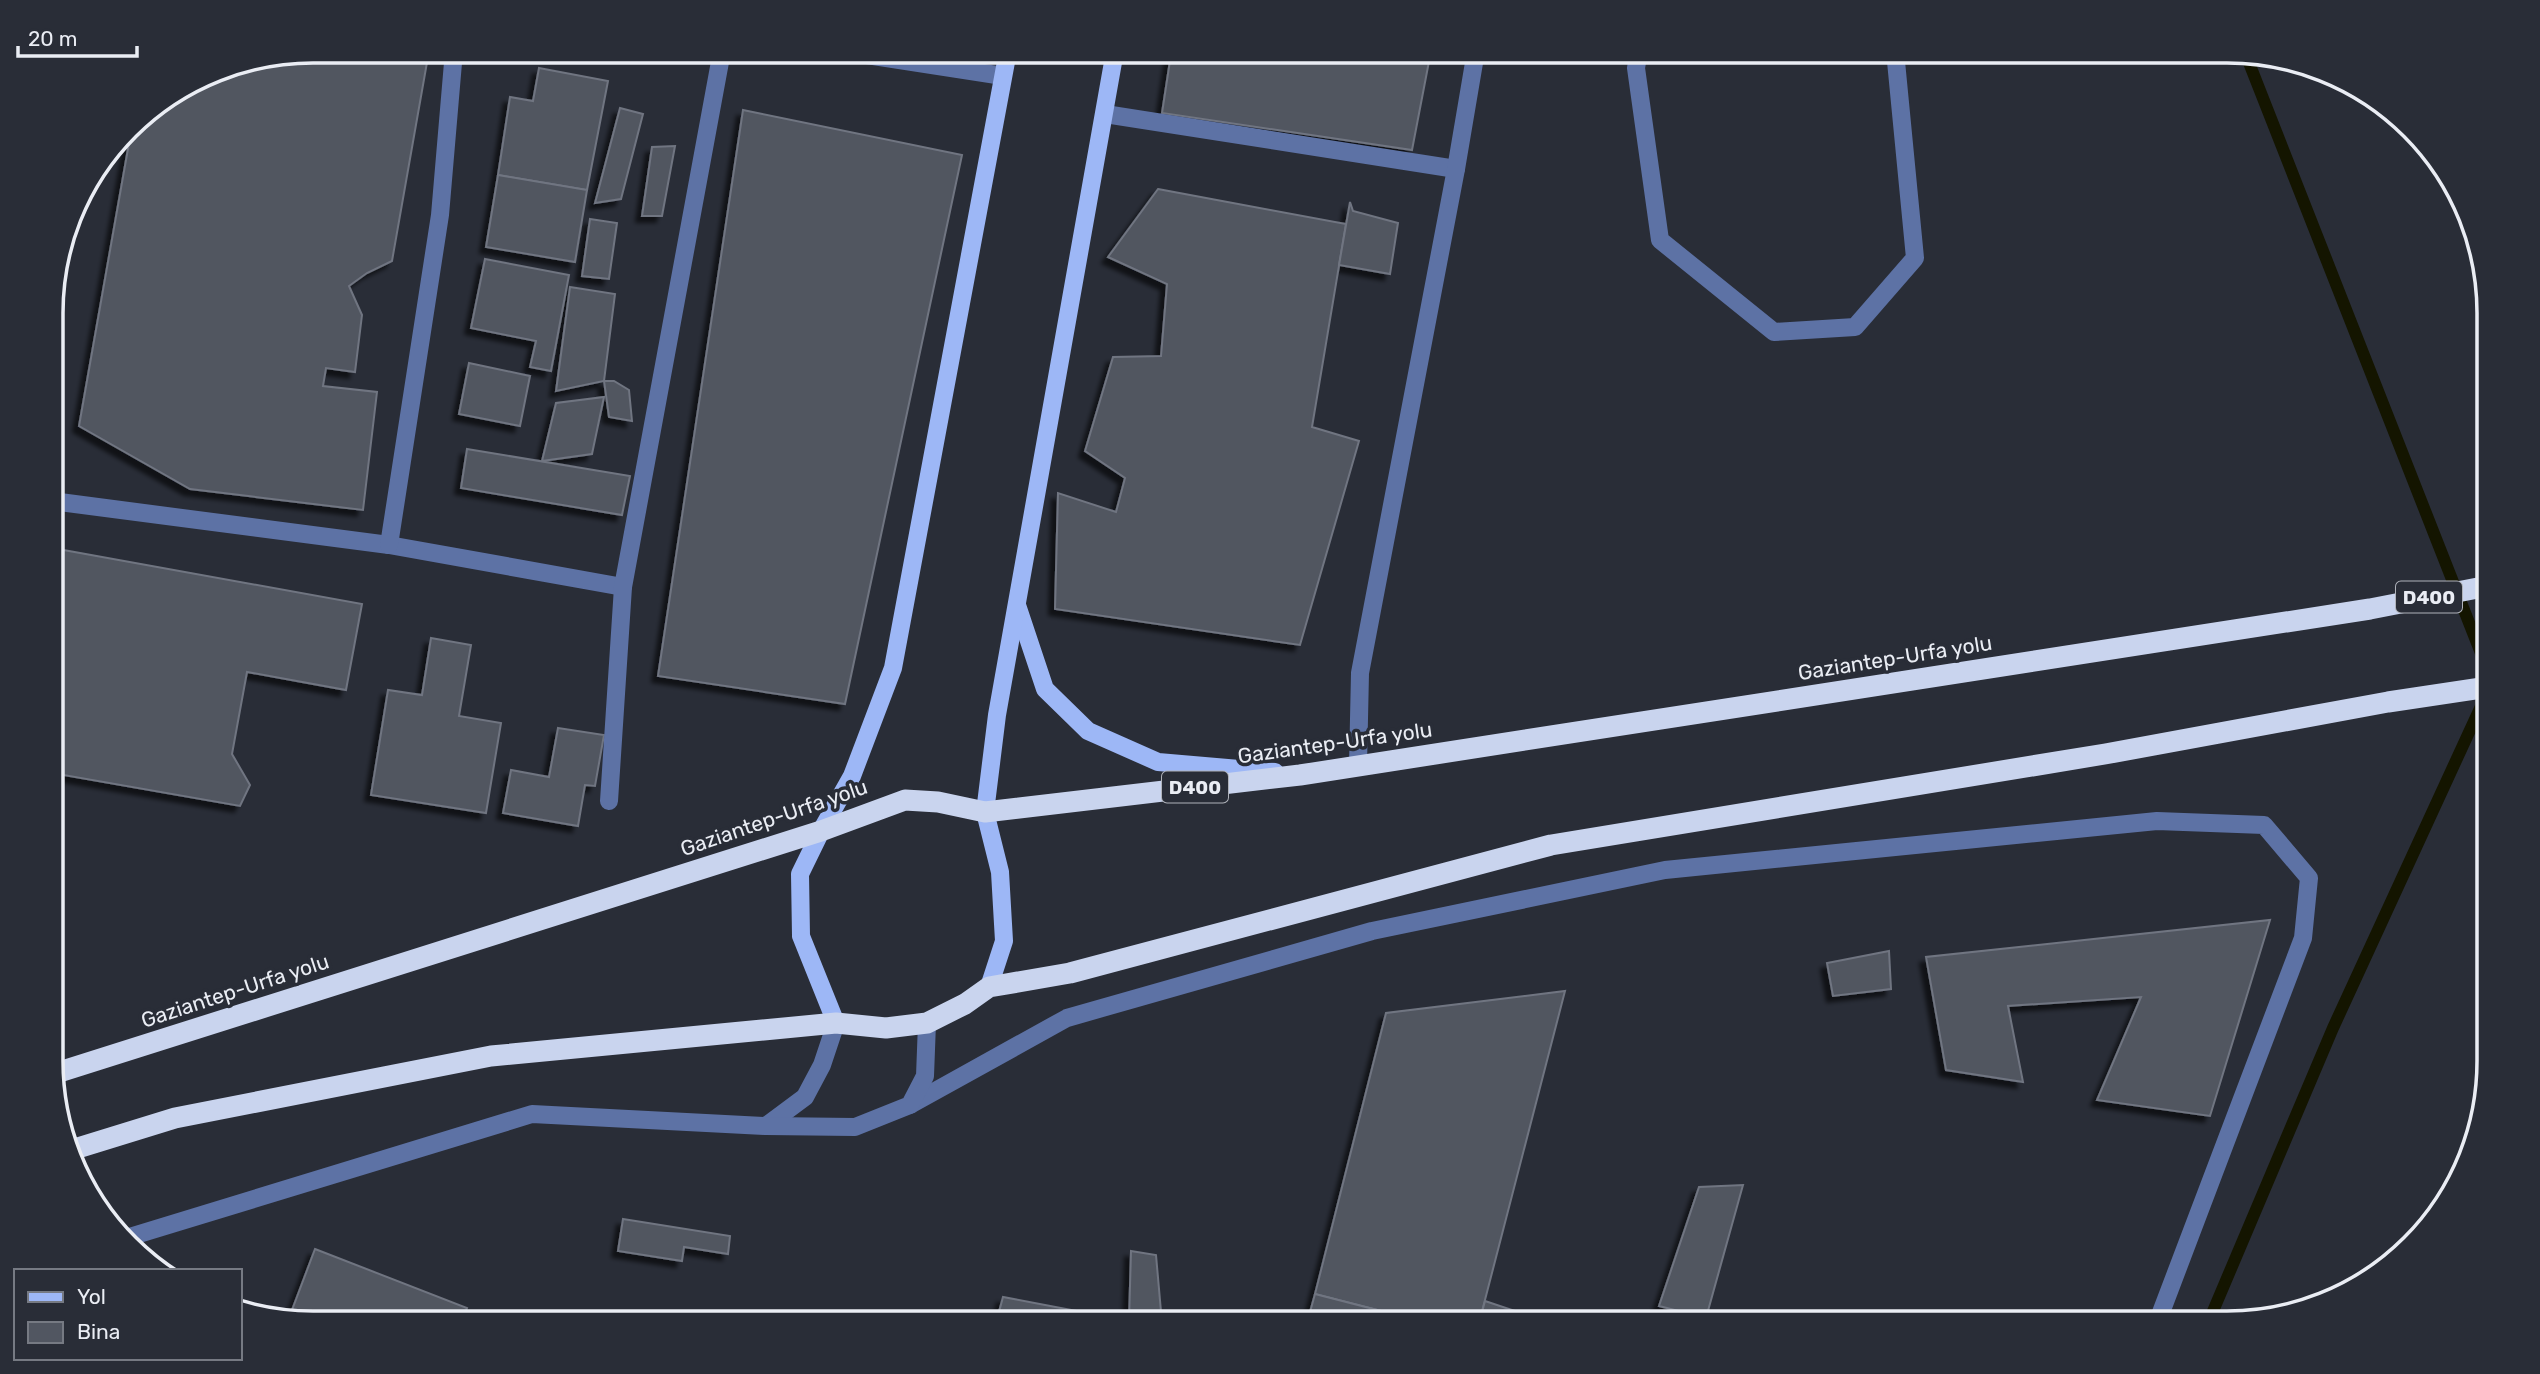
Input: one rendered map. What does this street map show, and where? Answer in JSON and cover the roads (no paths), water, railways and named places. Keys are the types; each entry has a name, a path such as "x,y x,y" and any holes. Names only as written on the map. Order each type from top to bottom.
{"highway":[{"name":"Gaziantep-Urfa yolu","path":"64,1071 821,831 905,800 937,802 985,812 1300,775 2370,609 2477,588"},
{"path":"78,1148 176,1118 491,1056 836,1023 886,1028 927,1024 965,1004 989,987 1070,973 1551,845 2105,754 2388,702 2477,690"}],"main road":[{"path":"836,1023 801,936 800,874 852,776 893,668 1006,63"},
{"path":"989,987 1004,941 1000,872 985,812 997,715 1113,63"},
{"path":"1016,602 1045,690 1088,731 1158,762 1300,775"}],"street":[{"path":"389,545 440,215 453,63"},
{"path":"609,801 623,587 720,63"},
{"path":"919,63 1003,76"},
{"path":"1358,765 1360,673 1474,63"},
{"path":"1637,63 1660,240 1774,332 1855,327 1915,258 1896,63"},
{"path":"1105,114 1456,169"},
{"path":"64,503 389,545 623,587"},
{"path":"134,1236 532,1114 766,1126 855,1127 910,1105 1067,1018 1372,931 1665,870 2157,821 2264,825 2309,878 2303,938 2162,1311"},
{"path":"766,1126 805,1097 822,1065 836,1023"},
{"path":"910,1105 925,1076 927,1024"}],"waterway":[{"path":"2250,64 2477,643"},
{"path":"2213,1311 2333,1028 2477,715"}]}
